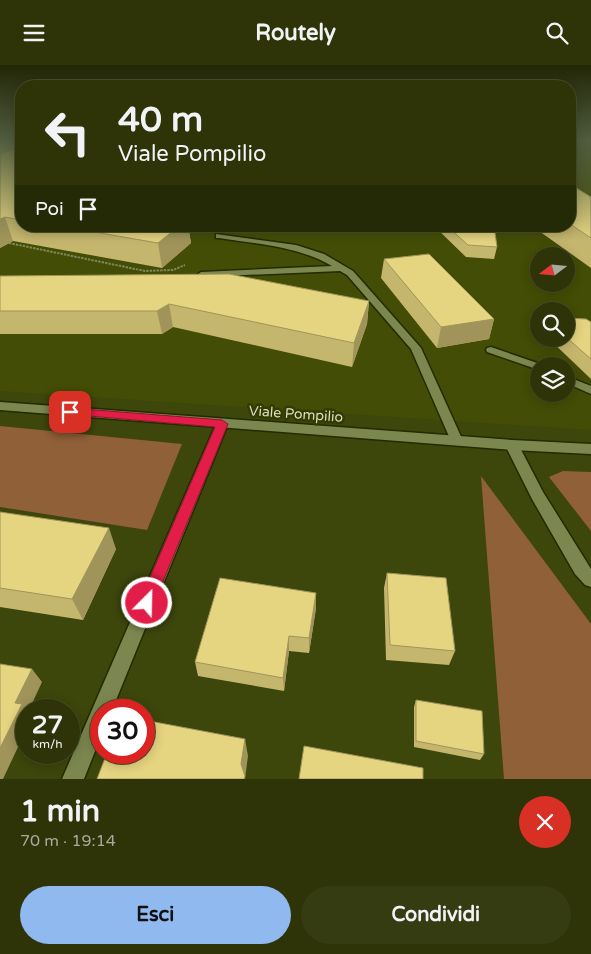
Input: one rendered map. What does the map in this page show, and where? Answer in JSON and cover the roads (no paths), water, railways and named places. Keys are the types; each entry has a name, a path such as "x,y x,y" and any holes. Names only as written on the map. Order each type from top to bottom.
{"street":[{"path":"219,237 293,247 321,256 350,273 416,348 457,441"},
{"path":"192,275 341,268"},
{"path":"491,350 530,364"},
{"path":"575,383 591,390"},
{"name":"Viale Pompilio","path":"0,406 222,424 591,449"},
{"path":"107,699 222,424"},
{"path":"512,445 537,495 581,569 591,580"},
{"path":"73,779 90,739"}]}
